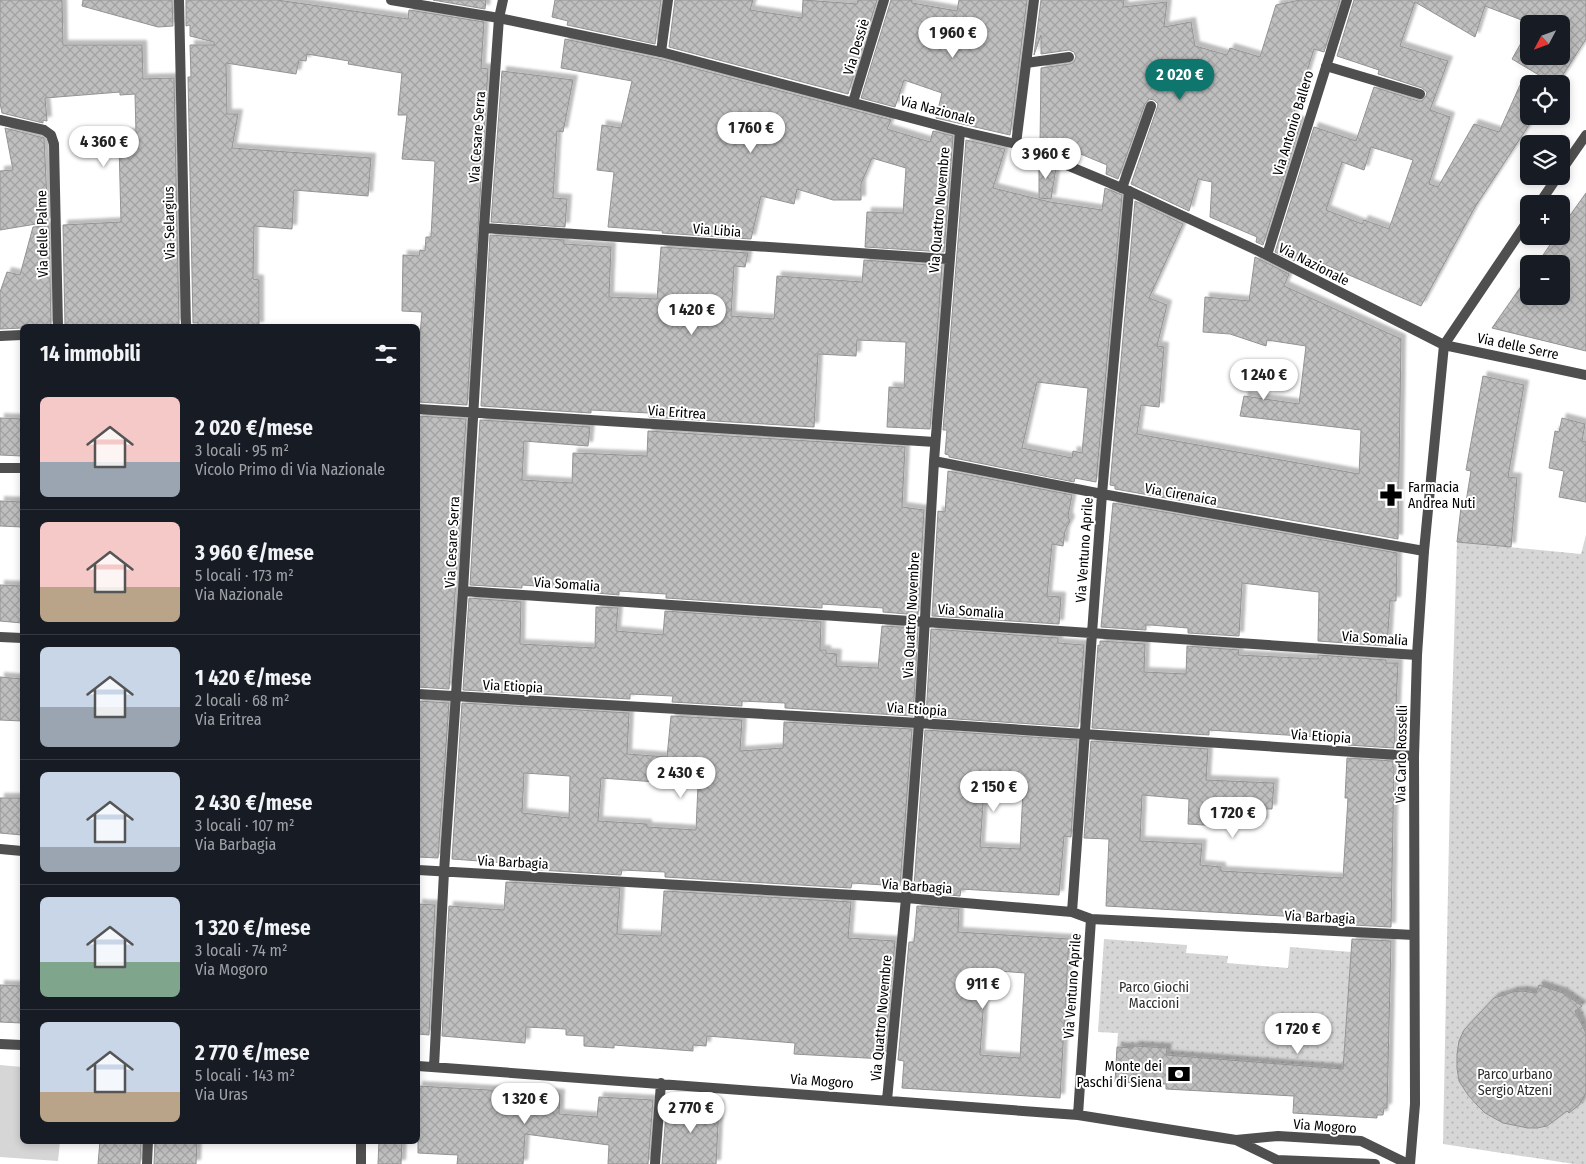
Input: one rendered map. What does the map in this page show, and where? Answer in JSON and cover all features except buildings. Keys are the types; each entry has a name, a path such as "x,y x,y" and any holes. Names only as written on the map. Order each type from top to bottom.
{"street":[{"name":"Via Selargius","path":"179,0 186,324"},
{"name":"Via Nazionale","path":"391,0 500,18 661,52 1016,144 1125,190 1267,255 1444,344"},
{"name":"Via Cesare Serra","path":"434,1066 444,872 463,591 484,228 502,0"},
{"path":"661,52 668,0"},
{"name":"Via Dessiè","path":"854,102 884,0"},
{"path":"1016,144 1034,0"},
{"name":"Via Antonio Ballero","path":"1267,255 1347,0"},
{"path":"1026,63 1069,57"},
{"path":"1326,66 1420,94"},
{"name":"Via Ventuno Aprile","path":"1072,912 1091,632 1125,190 1151,106"},
{"name":"Via delle Palme","path":"0,120 44,130 51,135 54,144 58,324"},
{"name":"Via Quattro Novembre","path":"887,1100 906,898 919,723 935,442 948,259 960,130"},
{"path":"1570,158 1586,135"},
{"name":"Via Libia","path":"484,228 948,259"},
{"path":"1444,344 1520,232"},
{"path":"0,336 20,335"},
{"name":"Via delle Serre","path":"1444,344 1586,375"},
{"name":"Via Carlo Rosselli","path":"1409,1164 1414,1104 1414,756 1417,655 1424,551 1444,344"},
{"name":"Via Eritrea","path":"420,409 935,442"},
{"name":"Via Cirenaica","path":"934,461 1102,494 1424,551"},
{"path":"0,468 20,468"},
{"name":"Via Somalia","path":"463,591 1417,655"},
{"path":"0,637 20,638"},
{"name":"Via Etiopia","path":"420,694 919,723 1414,756"},
{"path":"0,849 20,850"},
{"name":"Via Barbagia","path":"420,870 906,898 1072,912 1091,919 1414,935"},
{"name":"Via Ventuno Aprile","path":"1078,1115 1091,919"},
{"path":"0,1044 20,1045"},
{"name":"Via Mogoro","path":"420,1066 1078,1115 1236,1140 1278,1136 1361,1141 1409,1164"},
{"path":"655,1164 661,1083"},
{"name":"Via Mogoro","path":"1236,1140 1277,1160 1375,1164"},
{"path":"147,1164 148,1144"},
{"path":"361,1144 361,1164"}],"green space":[{"name":"Parco urbano Sergio Atzeni","path":"1586,535 1586,1164 1574,1164 1443,1144 1457,542 1581,554"},
{"name":"Parco Giochi Maccioni","path":"1104,939 1187,945 1186,953 1228,956 1227,963 1288,968 1290,947 1351,952 1343,1069 1166,1055 1167,1048 1117,1047 1118,1033 1098,1032"},
{"path":"0,1065 20,1067 20,1144 60,1144 58,1161 0,1157"}],"place":[{"name":"Farmacia Andrea Nuti","path":"1391,495"},
{"name":"Monte dei Paschi di Siena","path":"1179,1074"}]}
